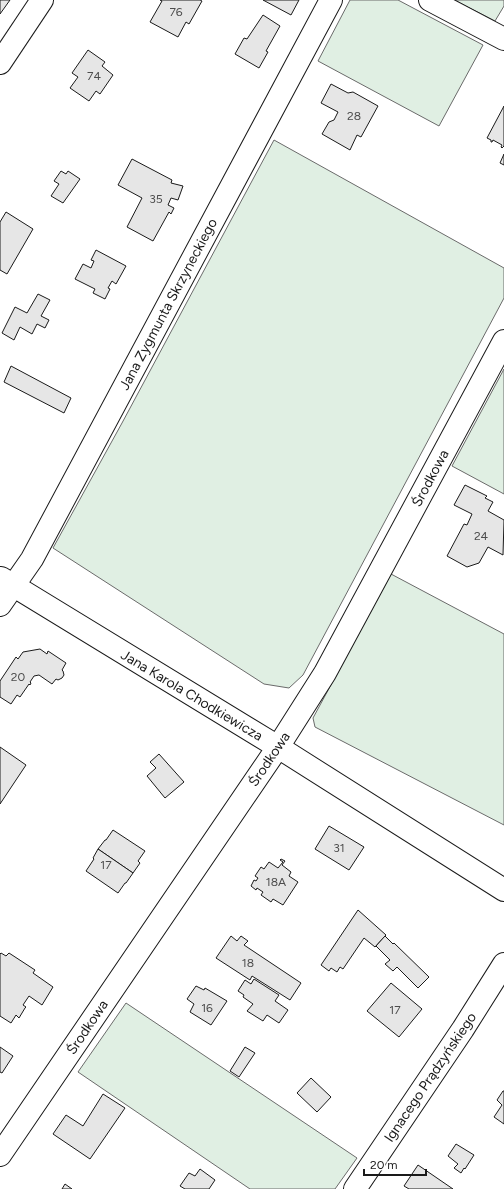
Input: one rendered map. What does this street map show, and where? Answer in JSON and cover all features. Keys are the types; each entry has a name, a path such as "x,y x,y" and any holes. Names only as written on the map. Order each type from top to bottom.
{"street":[{"path":"0,63 42,0"},
{"name":"Jana Zygmunta Skrzyneckiego","path":"0,605 6,582 36,552 330,0"},
{"path":"430,0 504,39"},
{"name":"Środkowa","path":"0,1155 278,747 325,673 504,341"},
{"name":"Jana Karola Chodkiewicza","path":"6,582 278,747 504,890"},
{"name":"Ignacego Prądzyńskiego","path":"355,1189 463,1029 504,964"}],"green space":[{"path":"350,0 398,0 483,45 439,126 318,61"},
{"path":"454,0 504,0 504,6 495,21"},
{"path":"274,140 504,268 504,298 303,675 289,688 264,684 53,548"},
{"path":"504,369 504,494 452,466"},
{"path":"391,574 504,634 504,825 315,727 313,718"},
{"path":"126,1003 357,1158 335,1189 250,1189 78,1072"}],"building":[{"path":"0,0 10,0 0,14"},
{"path":"160,0 202,1 189,24 186,22 178,37 150,22 162,1"},
{"path":"263,0 299,0 291,15"},
{"path":"263,15 280,26 266,51 268,52 259,68 235,54 244,38 247,39"},
{"path":"88,50 105,62 102,66 113,75 100,94 96,91 89,101 70,88 78,77 72,73"},
{"path":"331,84 348,93 353,92 378,106 361,137 357,135 350,150 322,134 329,122 334,120 338,112 321,103"},
{"path":"504,106 504,146 502,148 502,145 493,140 491,142 491,140 487,138"},
{"path":"504,154 504,165 500,163"},
{"path":"132,159 172,180 171,183 183,186 178,200 171,198 168,205 174,208 171,214 169,212 153,241 127,227 142,198 118,185"},
{"path":"61,171 66,174 68,171 80,179 63,203 51,196 59,184 54,181"},
{"path":"6,212 33,229 7,274 0,270 0,222"},
{"path":"96,250 126,266 116,284 112,281 105,299 93,293 95,289 75,279 83,264 91,268 94,261 91,260"},
{"path":"38,294 50,300 41,316 49,320 45,328 37,324 32,334 20,327 14,340 2,333 15,307 27,313"},
{"path":"11,366 71,398 64,413 4,382"},
{"path":"465,485 487,496 485,498 493,502 488,511 504,520 503,555 488,547 479,563 467,567 447,556 464,524 467,525 472,514 454,505"},
{"path":"40,649 47,654 48,651 66,663 62,670 64,675 62,678 58,680 56,679 52,684 39,675 34,676 30,682 30,685 29,684 20,697 17,695 11,704 0,697 0,681 16,657 18,659 23,652"},
{"path":"0,747 26,765 0,804"},
{"path":"159,754 184,782 165,798 147,776 156,768 150,762"},
{"path":"329,826 364,847 349,870 315,849"},
{"path":"113,830 145,851 138,861 140,863 133,873 98,849"},
{"path":"98,849 133,873 118,893 86,871 94,859 93,858"},
{"path":"280,860 285,861 282,865 291,872 289,876 298,882 283,905 273,899 271,902 261,895 263,892 257,888 256,890 251,886 254,880 256,881 258,878 255,876 261,867 264,869 269,862 278,868 283,862"},
{"path":"358,910 386,935 375,947 364,938 343,969 340,967 337,972 331,968 329,971 321,965"},
{"path":"231,936 237,941 241,936 248,941 244,945 301,983 290,1000 252,976 250,980 216,958"},
{"path":"385,936 429,977 418,988 397,967 393,971 385,964 390,960 376,946"},
{"path":"1,953 6,956 9,953 35,970 33,973 53,987 42,1005 29,996 23,1005 26,1007 19,1018 16,1015 11,1023 0,1016"},
{"path":"254,979 279,995 275,1001 288,1010 279,1023 267,1015 263,1021 247,1011 253,1004 243,997 244,995 238,991 245,980 251,984"},
{"path":"391,983 422,1009 399,1037 367,1011"},
{"path":"196,986 204,990 205,988 227,1001 211,1025 190,1012 194,1004 187,999"},
{"path":"0,1047 13,1056 2,1073 0,1072"},
{"path":"245,1047 255,1053 239,1077 230,1071"},
{"path":"311,1078 331,1097 317,1112 297,1093"},
{"path":"503,1091 504,1124 494,1117 502,1105 497,1100"},
{"path":"103,1094 125,1108 90,1159 53,1134 66,1115 83,1126"},
{"path":"456,1144 474,1155 461,1173 454,1168 458,1164 448,1156"},
{"path":"418,1165 453,1189 409,1189 404,1186"},
{"path":"200,1169 215,1180 209,1189 185,1189 180,1186 189,1173 195,1176"},
{"path":"65,1184 72,1189 62,1189"}]}
